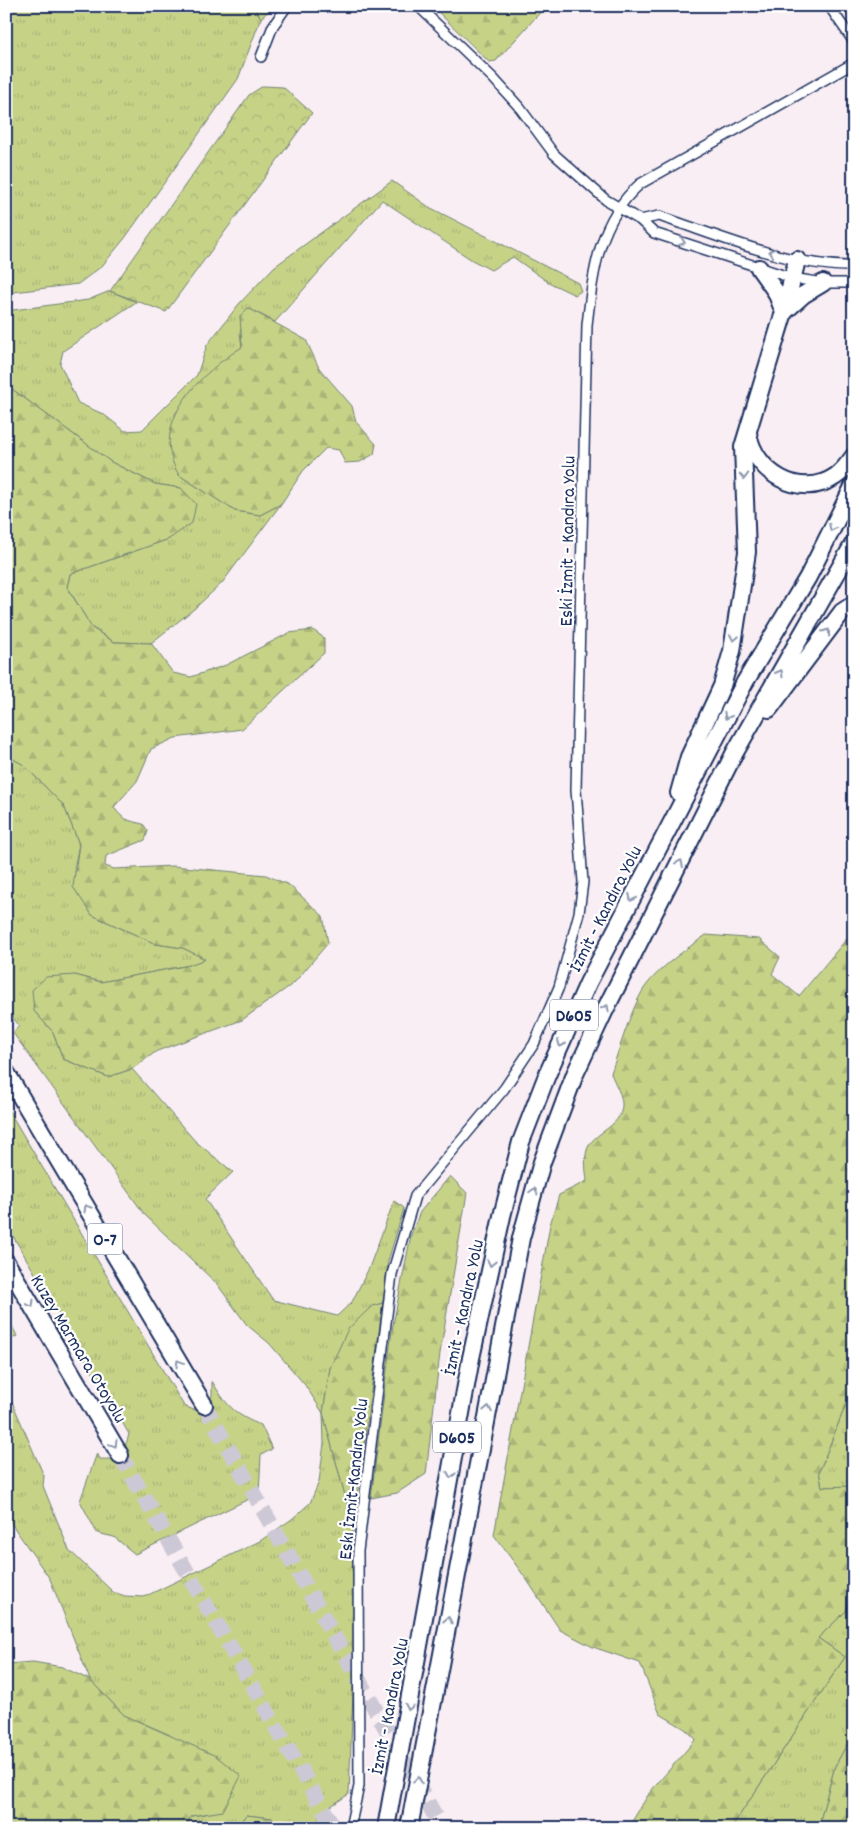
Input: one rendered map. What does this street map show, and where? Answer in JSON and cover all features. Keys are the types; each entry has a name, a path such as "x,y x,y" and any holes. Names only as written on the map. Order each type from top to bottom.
{"highway":[{"path":"670,824 689,757 722,686 734,642 747,552 743,447 784,312 797,260"},
{"path":"759,268 769,280 784,312"},
{"path":"784,312 804,295 823,283"},
{"path":"748,428 750,445 758,457 770,473 788,482 804,486 819,484 836,476 854,456"},
{"path":"670,824 745,682 808,577 854,485"},
{"path":"408,1828 521,1238 542,1162 575,1074 734,754 854,543"},
{"path":"734,754 842,612 854,604"},
{"name":"İzmit - Kandıra Yolu","path":"386,1828 471,1358 502,1216 521,1142 547,1075 588,983 670,824"},
{"name":"O-7","path":"6,1072 204,1405"},
{"name":"Kuzey Marmara Otoyolu","path":"6,1262 120,1455"}],"street":[{"path":"261,57 273,26 287,6"},
{"path":"418,6 493,78 520,108 554,154 599,195 640,220 654,233 792,278 823,283 854,283"},
{"path":"829,6 854,42"},
{"name":"Eski İzmit - Kandıra Yolu","path":"454,1151 504,1089 534,1044 559,986 579,913 582,882 576,790 587,325 591,282 600,243 626,196 640,184 854,63"},
{"path":"640,220 659,216 797,260 828,266 854,266"},
{"name":"Eskı İzmit-Kandıra Yolu","path":"350,1828 359,1786 358,1551 392,1274 415,1196 454,1151"}],"green space":[{"path":"6,6 254,6 261,18 238,79 125,238 102,266 78,284 6,293"},
{"path":"254,6 274,6 261,18"},
{"path":"432,6 546,6 496,61 489,62"},
{"path":"263,86 283,87 312,113 166,312 110,291 249,95"},
{"path":"392,181 429,207 578,283 581,291 575,295 548,282 513,257 491,270 472,260 382,200 275,322 248,308 240,332 242,347 208,373 175,414 179,475 235,511 260,515 281,504 222,583 194,609 151,643 114,642 91,627 67,586 70,574 169,539 181,488 155,484 111,462 12,389 6,388 6,311 88,300 110,291 136,302 63,351 60,364 78,403 103,414 125,431 142,430 197,375 207,345 239,304 274,267"},
{"path":"248,308 306,340 319,368 352,406 356,422 376,444 374,454 360,462 345,463 339,450 326,448 303,471 281,504 260,515 235,511 179,475 171,456 170,437 174,419 183,401 210,371 242,347 240,316"},
{"path":"6,388 12,389 111,462 155,484 181,488 196,504 192,523 169,539 70,574 67,587 92,628 114,642 151,643 173,673 191,677 226,665 289,633 313,630 324,638 324,653 242,729 175,738 151,749 137,781 114,807 126,819 143,824 148,831 145,840 106,856 105,866 114,869 173,866 266,875 289,885 323,916 328,943 294,983 242,1020 157,1051 132,1069 108,1077 63,1059 53,1032 34,1011 32,990 46,977 75,975 101,982 190,965 205,959 183,948 156,944 92,915 73,887 79,844 64,806 24,765 6,755"},
{"path":"6,755 24,765 64,806 79,844 74,869 92,915 156,944 183,948 206,959 190,965 101,982 75,975 34,1011 53,1032 63,1059 108,1077 132,1069 195,1141 233,1172 205,1199 273,1300 337,1316 352,1302 369,1268 394,1201 404,1208 388,1261 383,1303 372,1306 330,1368 323,1413 305,1385 269,1343 247,1325 217,1284 145,1215 13,1033 19,1026 6,1007"},
{"path":"854,930 854,1384 819,1472 822,1487 854,1486 854,1587 846,1611 818,1638 845,1657 731,1828 628,1828 650,1792 696,1739 685,1729 660,1714 640,1663 593,1647 560,1630 494,1535 550,1225 559,1195 587,1181 586,1158 590,1144 617,1120 620,1113 622,1106 621,1098 611,1073 635,1005 645,987 658,973 673,959 706,935 759,939 780,957 772,974 799,996"},
{"path":"6,1106 184,1406 194,1410 204,1405 212,1396 212,1381 232,1408 245,1418 261,1425 272,1449 261,1455 259,1494 135,1554 114,1537 97,1533 80,1501 97,1453 100,1459 112,1458 120,1454 129,1434 6,1224"},
{"path":"450,1176 467,1193 440,1353 426,1474 397,1493 371,1498 392,1330 411,1235 420,1212"},
{"path":"383,1303 353,1525 323,1413 330,1368 348,1329 372,1306"},
{"path":"6,1314 17,1336 6,1342"},
{"path":"854,1384 854,1486 822,1487 819,1472"},
{"path":"6,1388 44,1476 43,1486 69,1550 113,1592 125,1596 144,1597 260,1541 292,1519 310,1503 319,1482 324,1443 323,1413 353,1525 353,1693 349,1794 331,1806 315,1828 268,1828 272,1818 246,1815 236,1828 185,1828 191,1816 206,1814 170,1735 124,1715 90,1680 50,1579 6,1516"},
{"path":"854,1587 854,1732 835,1766 818,1828 731,1828 845,1657 818,1638 846,1611"},
{"path":"33,1662 62,1667 90,1680 124,1715 216,1756 241,1776 223,1811 191,1816 185,1828 33,1828 6,1824 6,1664"},
{"path":"854,1732 854,1828 818,1828 835,1766"},
{"path":"246,1815 273,1818 268,1828 236,1828"}],"tunnel":[{"path":"204,1405 442,1828"},
{"path":"120,1455 334,1828"}]}
